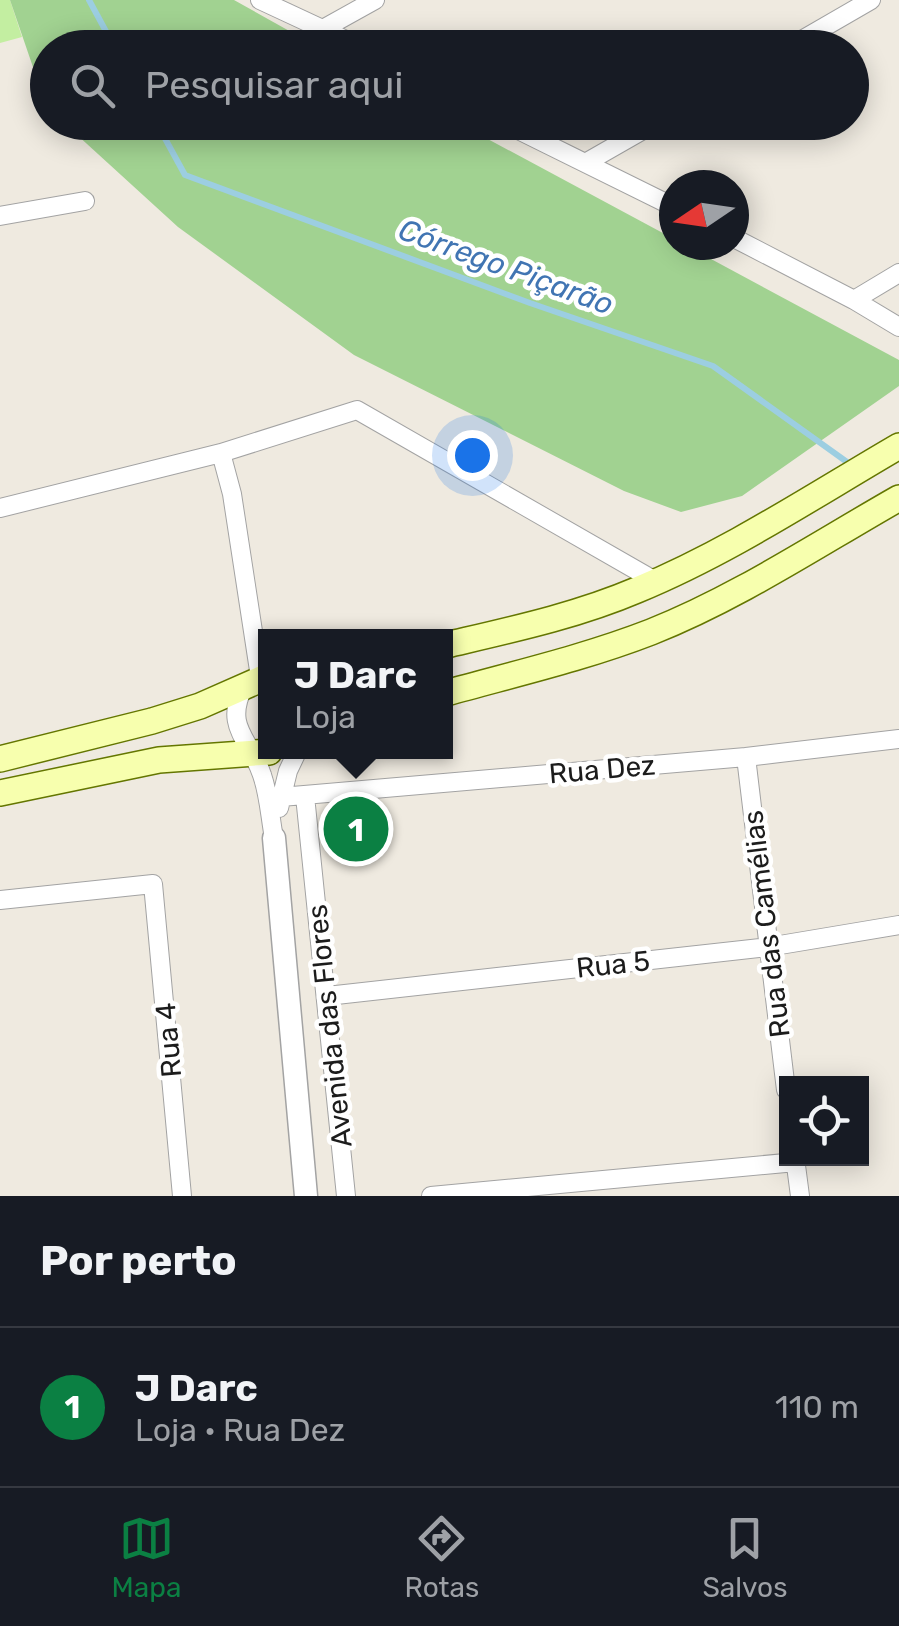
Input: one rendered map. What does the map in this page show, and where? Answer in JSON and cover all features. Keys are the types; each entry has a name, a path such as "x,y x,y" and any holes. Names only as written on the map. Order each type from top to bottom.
{"main road":[{"path":"453,643 546,621 657,582 715,554 899,446"},
{"path":"453,691 652,631 736,590 899,498"},
{"path":"0,758 152,721 257,680"},
{"path":"0,793 159,760 258,752"}],"street":[{"path":"260,0 320,30 375,0"},
{"path":"819,30 871,0"},
{"path":"540,140 659,199"},
{"path":"587,162 625,140"},
{"path":"0,216 85,201"},
{"path":"749,246 899,327"},
{"path":"854,300 899,274"},
{"path":"0,508 221,452 357,410 657,582"},
{"path":"221,452 232,494 257,680 237,700 235,718 241,738 258,751"},
{"name":"Rua Dez","path":"280,798 746,757 899,738"},
{"name":"Rua das Camélias","path":"746,757 784,1076"},
{"path":"261,759 274,838"},
{"path":"274,838 280,798 294,759"},
{"name":"Avenida das Flores","path":"305,796 346,1196"},
{"name":"Avenida das Flores","path":"274,838 306,1196"},
{"name":"Rua 4","path":"0,900 153,884 182,1196"},
{"name":"Rua 5","path":"327,996 768,947 899,925"},
{"path":"431,1196 779,1162"},
{"path":"797,1166 800,1196"}],"green space":[{"path":"0,0 10,0 22,37 0,43"},
{"path":"10,0 234,0 288,30 30,30 30,58"},
{"path":"83,140 490,140 659,231 659,260 713,260 899,360 899,386 742,496 681,512 624,491 354,355 178,227"}],"building":[{"path":"380,809 384,845 332,850 329,814"}],"waterway":[{"name":"Córrego Piçarão","path":"89,0 105,30"},
{"name":"Córrego Piçarão","path":"166,140 185,175 530,303 713,366 847,462"}],"place":[{"name":"J Darc","path":"356,829"}]}
